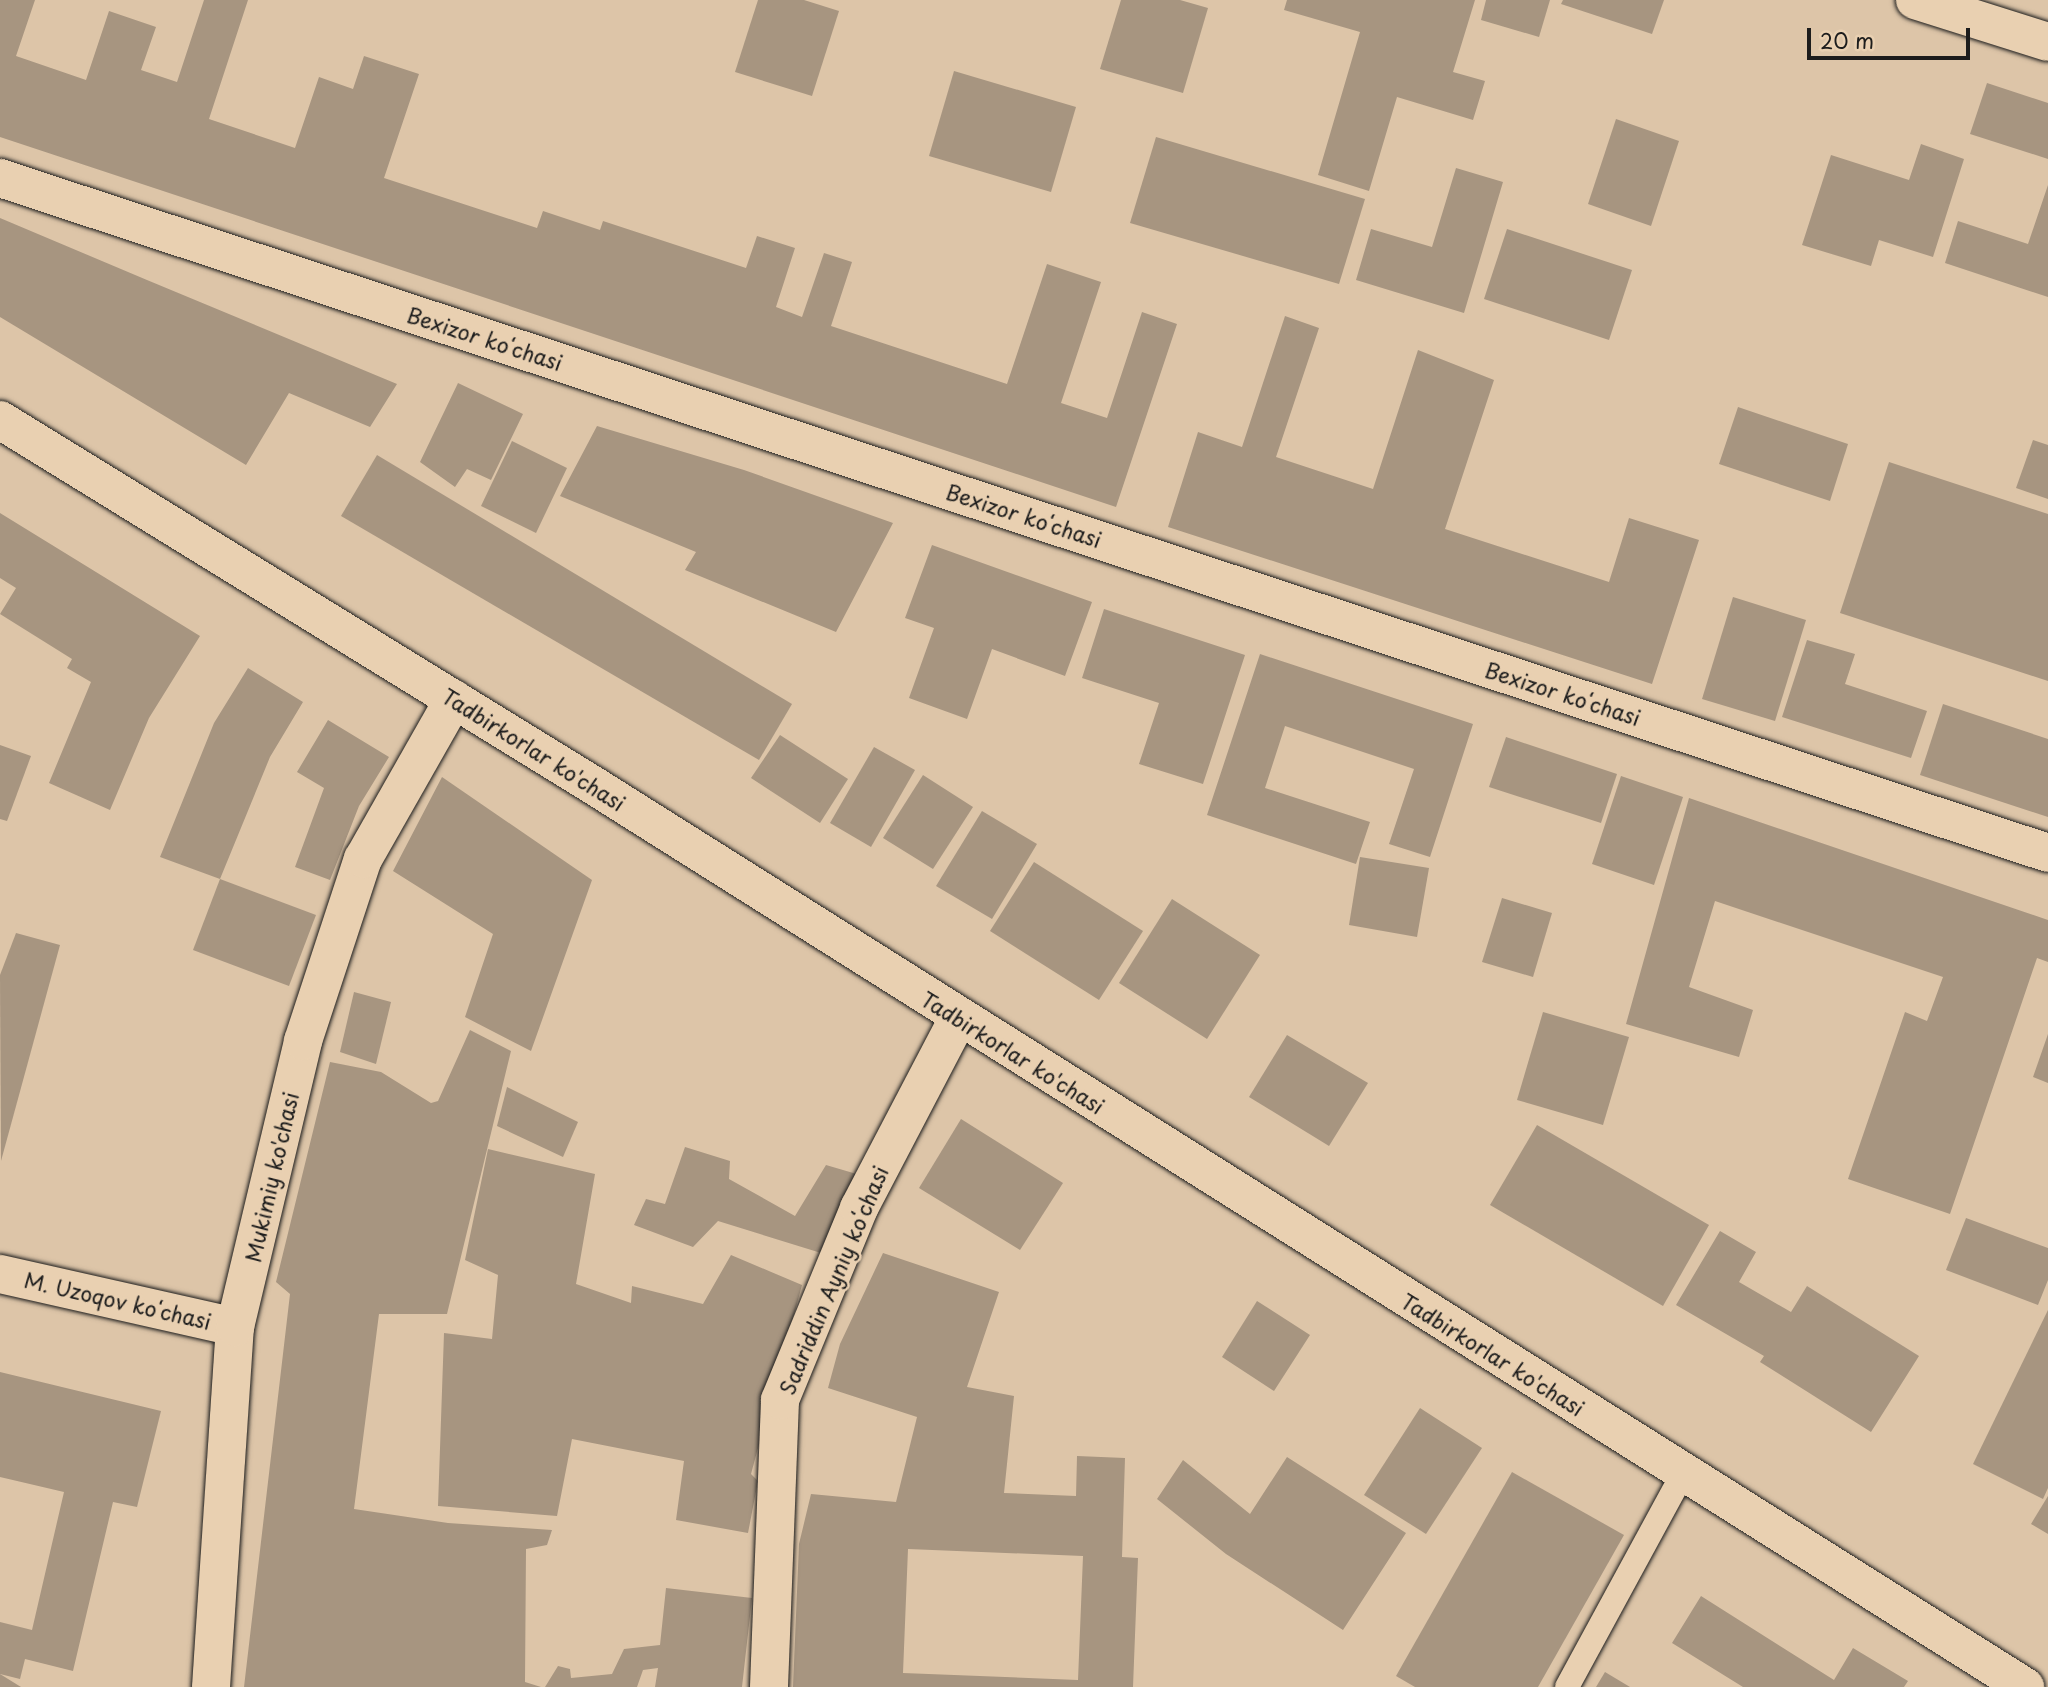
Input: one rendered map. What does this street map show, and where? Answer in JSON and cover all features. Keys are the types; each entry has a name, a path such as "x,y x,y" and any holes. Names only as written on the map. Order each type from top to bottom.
{"street":[{"path":"1915,0 2048,42"},
{"name":"Bexizor koʻchasi","path":"0,178 2048,852"},
{"name":"Tadbirkorlar ko'chasi","path":"0,420 454,699 2025,1687"},
{"name":"Mukimiy ko'chasi","path":"211,1687 236,1327 303,1041 363,859 454,699"},
{"name":"Sadriddin Ayniy koʻchasi","path":"769,1687 780,1400 859,1208 959,1017"},
{"name":"M. Uzoqov koʻchasi","path":"0,1274 236,1327"}],"lane":[{"path":"1567,1687 1683,1473"}],"building":[{"path":"0,0 35,0 16,56 86,80 109,11 156,27 141,70 177,82 204,0 248,0 209,119 295,148 319,77 353,89 364,56 419,74 384,178 537,228 543,211 600,230 603,221 746,268 757,236 795,248 776,307 802,317 824,253 852,262 831,326 1007,384 1047,264 1101,282 1061,403 1107,418 1142,312 1177,324 1116,507 0,137"},
{"path":"758,0 804,0 839,11 812,96 735,72"},
{"path":"1121,0 1180,0 1208,8 1183,93 1100,69"},
{"path":"1287,0 1475,0 1453,72 1485,81 1473,120 1397,97 1369,191 1318,175 1360,32 1284,10"},
{"path":"1486,0 1550,0 1539,37 1481,20"},
{"path":"1563,0 1664,0 1652,34 1561,4"},
{"path":"954,71 1076,107 1051,192 929,156"},
{"path":"1987,83 2048,103 2048,159 1970,134"},
{"path":"1616,119 1679,141 1651,226 1588,204"},
{"path":"1156,137 1365,199 1339,284 1130,223"},
{"path":"1921,144 1964,159 1933,257 1879,240 1871,266 1802,245 1831,155 1909,180"},
{"path":"1456,168 1503,182 1464,313 1356,280 1371,229 1432,247"},
{"path":"2048,185 2048,297 1945,263 1958,221 2028,244"},
{"path":"0,218 397,384 370,427 289,393 246,465 0,317"},
{"path":"1507,229 1632,270 1609,340 1484,299"},
{"path":"1285,316 1319,328 1276,457 1373,489 1418,350 1494,380 1445,529 1609,582 1629,518 1699,540 1652,684 1168,527 1198,432 1242,447"},
{"path":"458,383 523,414 491,480 467,469 455,487 420,462"},
{"path":"1738,407 1848,444 1830,501 1719,464"},
{"path":"597,426 744,470 893,523 836,632 685,570 696,552 560,496"},
{"path":"2033,440 2048,445 2048,499 2016,488"},
{"path":"512,441 567,468 536,533 481,506"},
{"path":"377,455 792,704 759,760 341,516"},
{"path":"1889,462 2048,514 2048,681 1840,613"},
{"path":"0,513 200,636 149,718 110,810 49,783 91,682 67,668 72,659 0,614 16,588 0,578"},
{"path":"932,545 1092,602 1065,676 992,649 967,719 909,698 934,628 905,618"},
{"path":"1733,597 1806,620 1775,721 1702,699"},
{"path":"1104,609 1245,655 1203,784 1139,764 1159,703 1082,678"},
{"path":"1807,640 1855,654 1845,684 1927,711 1911,758 1782,717"},
{"path":"1260,654 1473,724 1430,857 1389,844 1414,769 1285,726 1265,788 1370,822 1356,864 1207,815"},
{"path":"248,668 303,702 270,757 220,879 160,857 214,723"},
{"path":"1943,704 2048,739 2048,817 1920,775"},
{"path":"328,720 389,757 359,806 330,880 295,867 324,788 297,772"},
{"path":"780,735 848,779 820,823 751,778"},
{"path":"1506,737 1617,774 1601,823 1489,787"},
{"path":"0,745 31,756 7,821 0,819"},
{"path":"874,747 915,770 871,847 830,823"},
{"path":"923,775 973,807 933,869 883,838"},
{"path":"1621,776 1683,797 1654,885 1592,864"},
{"path":"442,777 592,880 531,1051 465,1017 493,934 393,871"},
{"path":"1689,798 2048,920 2048,962 2037,958 1950,1214 1848,1179 1905,1012 1927,1021 1943,977 1715,901 1689,987 1753,1010 1739,1057 1626,1024"},
{"path":"982,811 1037,844 992,919 936,886"},
{"path":"1360,857 1429,868 1417,937 1349,925"},
{"path":"1034,862 1143,931 1099,1000 990,931"},
{"path":"220,879 316,915 289,986 193,950"},
{"path":"1502,898 1552,913 1533,977 1482,962"},
{"path":"1172,899 1260,955 1207,1039 1119,983"},
{"path":"16,933 60,945 1,1161 0,975"},
{"path":"354,992 391,1002 376,1064 340,1052"},
{"path":"1543,1012 1629,1037 1603,1125 1517,1100"},
{"path":"470,1030 511,1051 447,1314 379,1314 354,1509 448,1523 552,1530 547,1545 526,1549 525,1682 541,1687 244,1687 290,1294 276,1282 330,1062 381,1072 431,1103 438,1101"},
{"path":"2048,1034 2048,1083 2033,1077"},
{"path":"1287,1035 1368,1083 1329,1146 1249,1097"},
{"path":"507,1087 578,1122 563,1157 497,1126"},
{"path":"961,1119 1063,1183 1020,1250 919,1188"},
{"path":"1537,1125 1709,1225 1663,1306 1490,1205"},
{"path":"685,1147 730,1161 729,1179 795,1216 826,1165 860,1175 834,1257 718,1221 693,1247 634,1225 646,1199 665,1204"},
{"path":"488,1149 595,1174 576,1284 631,1303 632,1286 703,1304 731,1255 802,1285 751,1474 758,1481 748,1533 676,1520 684,1461 572,1439 557,1516 438,1506 444,1333 492,1339 498,1275 465,1260"},
{"path":"1966,1218 2048,1248 2048,1280 2038,1305 1946,1270"},
{"path":"1720,1231 1756,1252 1739,1282 1791,1312 1807,1286 1919,1356 1871,1432 1760,1362 1764,1356 1676,1305"},
{"path":"883,1253 999,1292 967,1387 1014,1396 1004,1493 1076,1496 1077,1456 1125,1458 1122,1557 1138,1558 1133,1687 793,1687 799,1544 811,1494 896,1502 917,1417 828,1388 840,1344","holes":["908,1549 1083,1556 1078,1680 903,1673"]},
{"path":"1257,1301 1310,1335 1274,1391 1222,1357"},
{"path":"2048,1310 2048,1488 2043,1499 1973,1464"},
{"path":"0,1372 161,1411 137,1507 113,1502 73,1671 25,1659 20,1679 0,1674 0,1622 32,1630 64,1492 0,1477"},
{"path":"1420,1408 1482,1448 1426,1534 1364,1495"},
{"path":"1287,1457 1406,1533 1343,1630 1226,1554 1157,1499 1183,1460 1250,1514"},
{"path":"1512,1472 1624,1535 1538,1687 1415,1687 1396,1676"},
{"path":"2048,1496 2048,1534 2031,1524"},
{"path":"666,1588 752,1598 742,1687 655,1687 658,1668 643,1670 637,1687 545,1687 558,1666 570,1669 571,1678 612,1674 624,1649 660,1645"},
{"path":"1701,1596 1834,1680 1853,1648 1908,1681 1904,1687 1743,1687 1672,1643"},
{"path":"1605,1672 1630,1687 1596,1687"},
{"path":"0,1674 21,1687 0,1687"}]}
